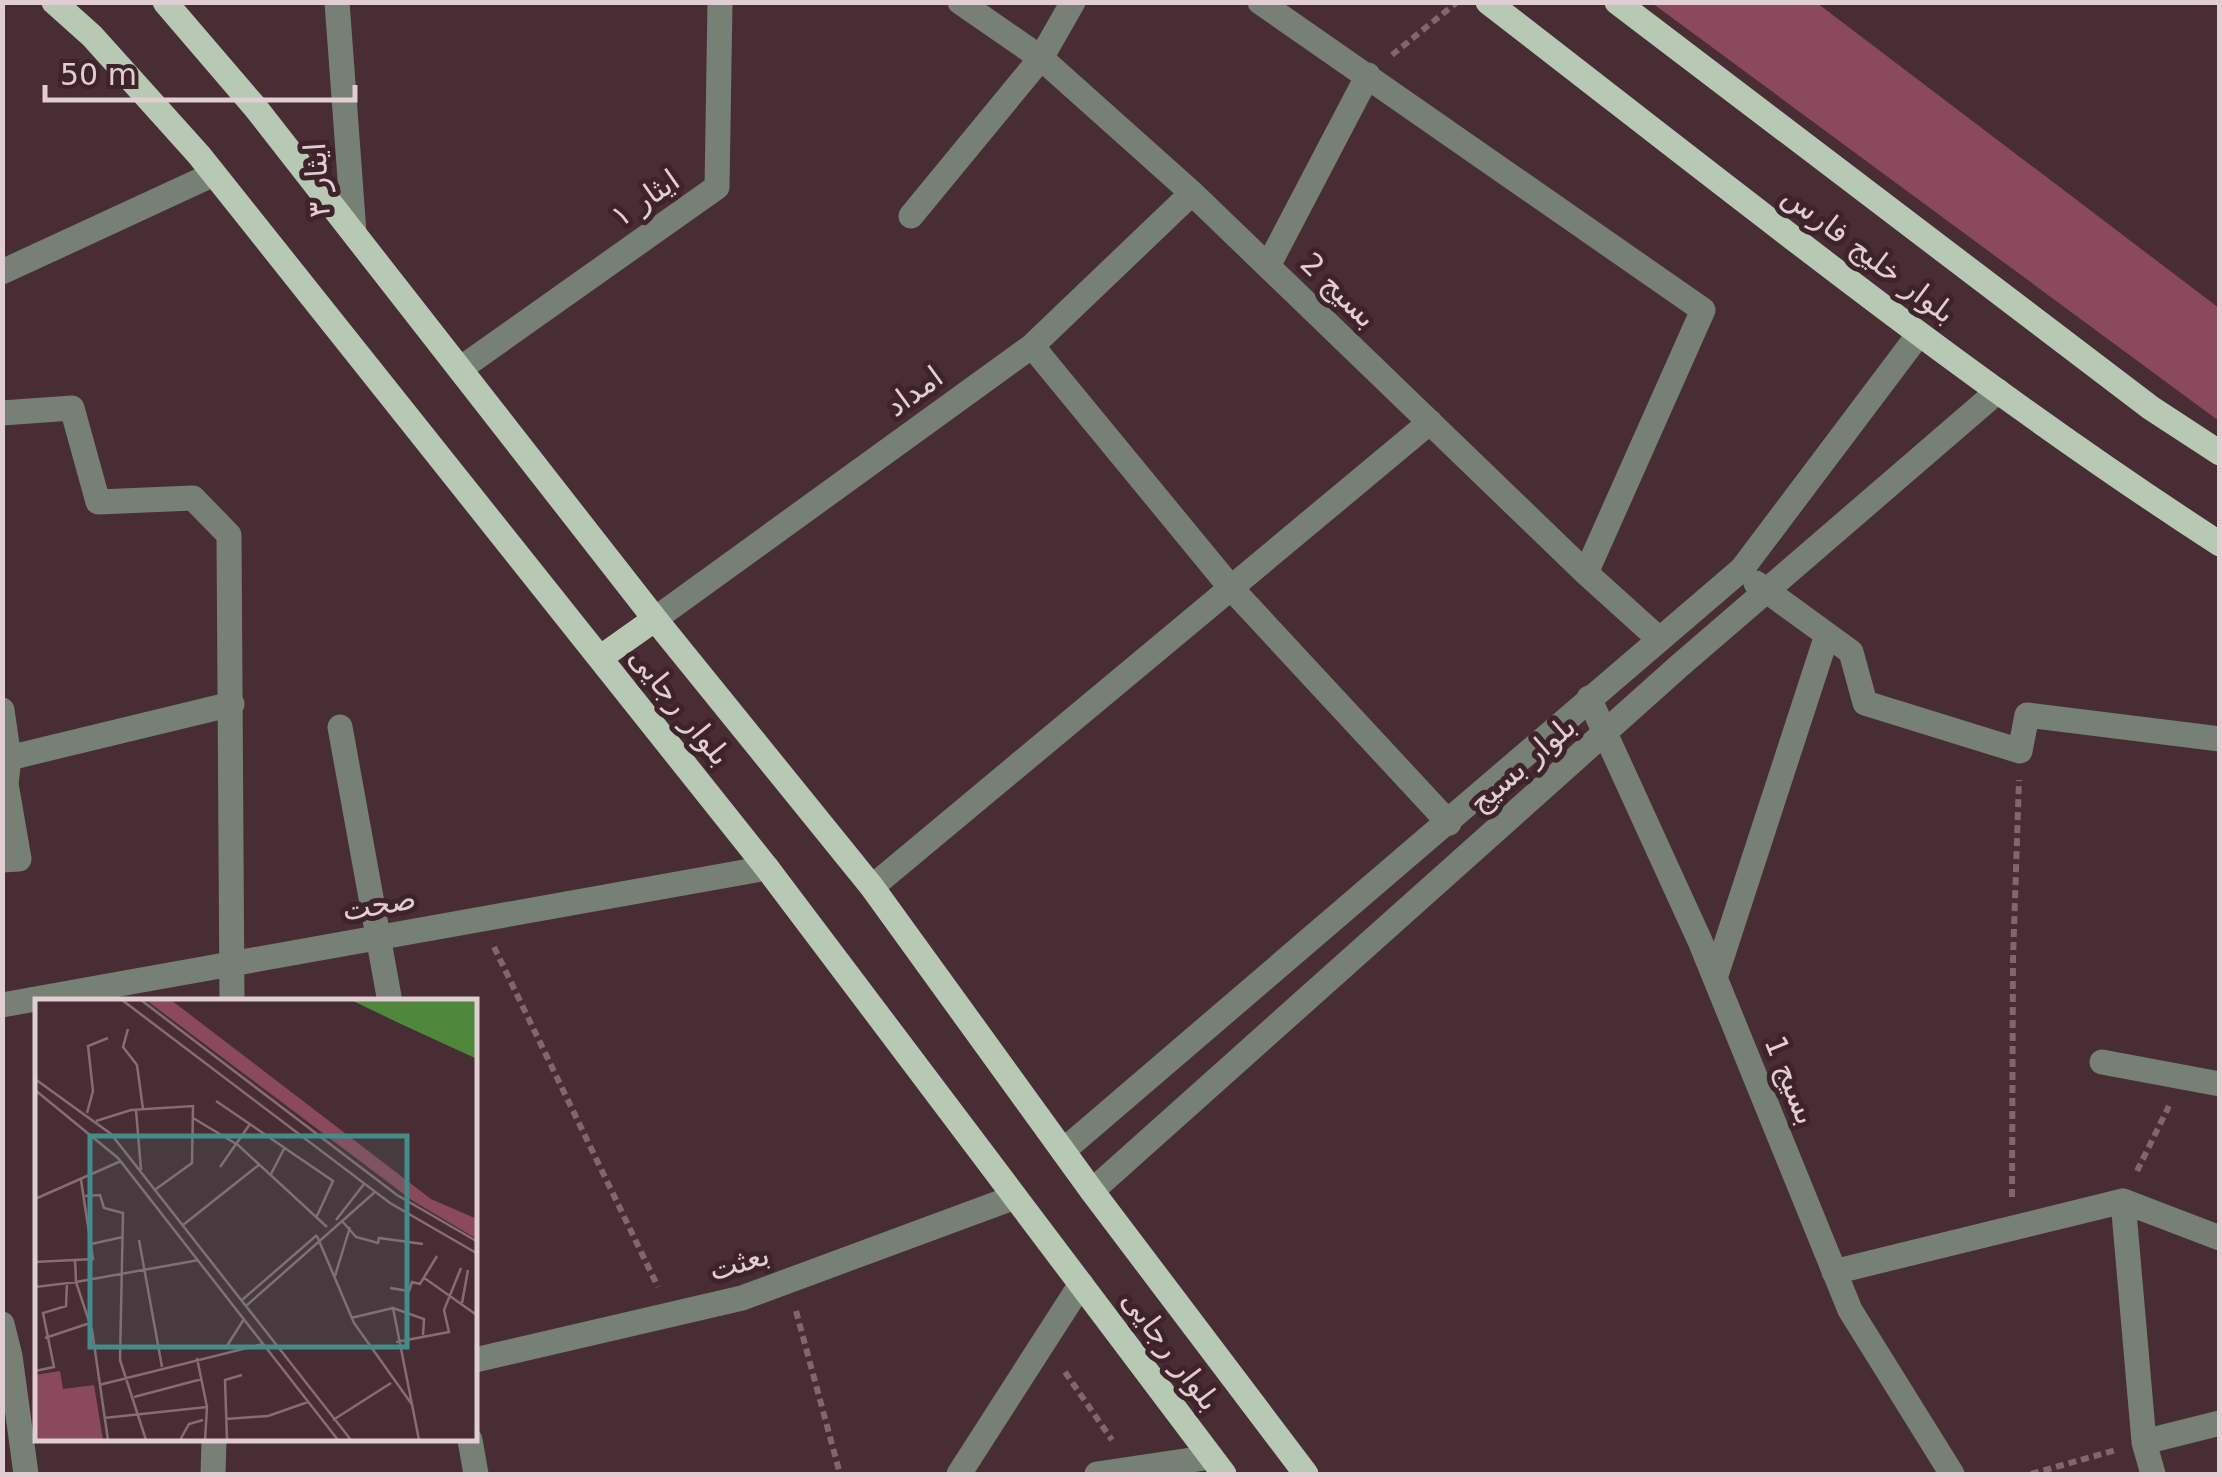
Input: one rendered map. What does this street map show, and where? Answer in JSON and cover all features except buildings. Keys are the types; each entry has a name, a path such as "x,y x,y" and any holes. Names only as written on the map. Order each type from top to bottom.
{"main road":[{"name":"بلوار رجایی","path":"54,2 92,36 214,174 768,868 1218,1466"},
{"name":"بلوار رجایی","path":"165,2 255,106 655,618 872,887 1092,1191 1306,1474"},
{"name":"بلوار خلیج فارس","path":"1488,2 1919,334 2107,471 2220,544"},
{"name":"بلوار خلیج فارس","path":"1617,2 2150,408 2220,453"},
{"path":"600,658 655,618"}],"street":[{"name":"ایثار ۳","path":"338,2 354,233"},
{"name":"ایثار ۱","path":"460,370 718,187 720,2"},
{"name":"بسیج 2","path":"960,2 1041,58 1192,193 1586,573 1659,638"},
{"path":"911,216 1041,58 1073,2"},
{"path":"1260,2 1703,310 1586,573"},
{"path":"1268,266 1368,75"},
{"path":"2,272 214,174"},
{"name":"امداد","path":"655,618 1032,346 1192,193"},
{"name":"بلوار بسیج","path":"1064,1150 1742,569 1919,334"},
{"path":"1032,346 1230,588 1449,823"},
{"name":"بلوار بسیج","path":"1092,1191 1678,667 1998,391"},
{"path":"2,413 72,408 98,502 193,498 229,535 232,999"},
{"path":"872,887 1430,422"},
{"path":"1742,569 1766,592 1852,652 1865,703 2020,751 2027,715 2220,739"},
{"path":"1715,978 1827,635"},
{"name":"بسیج 1","path":"1589,698 1715,978 1850,1310 1952,1474"},
{"path":"9,758 232,704"},
{"path":"2,710 9,758 6,784 20,859 2,860"},
{"path":"340,727 389,999"},
{"name":"صحت","path":"35,999 768,868"},
{"name":"صحت","path":"2,1005 35,999"},
{"path":"2102,1062 2220,1084"},
{"name":"بعثت","path":"478,1359 742,1298 1015,1197"},
{"path":"2123,1202 2144,1442 2153,1474"},
{"path":"1834,1272 2123,1202 2220,1238"},
{"path":"959,1474 1081,1284"},
{"path":"2,1324 26,1474"},
{"path":"2144,1442 2220,1423"},
{"path":"213,1474 214,1442"},
{"path":"470,1442 476,1474"},
{"path":"1097,1474 1218,1466"}],"path":[{"path":"1368,75 1457,2"},
{"path":"2012,1228 2013,959 2020,751"},
{"path":"481,919 671,1314"},
{"path":"2123,1202 2182,1078"},
{"path":"788,1280 840,1474"},
{"path":"1044,1342 1133,1469"},
{"path":"2031,1474 2144,1442"}],"shaded area":[{"path":"1652,3 1817,3 2219,308 2219,421"}]}
